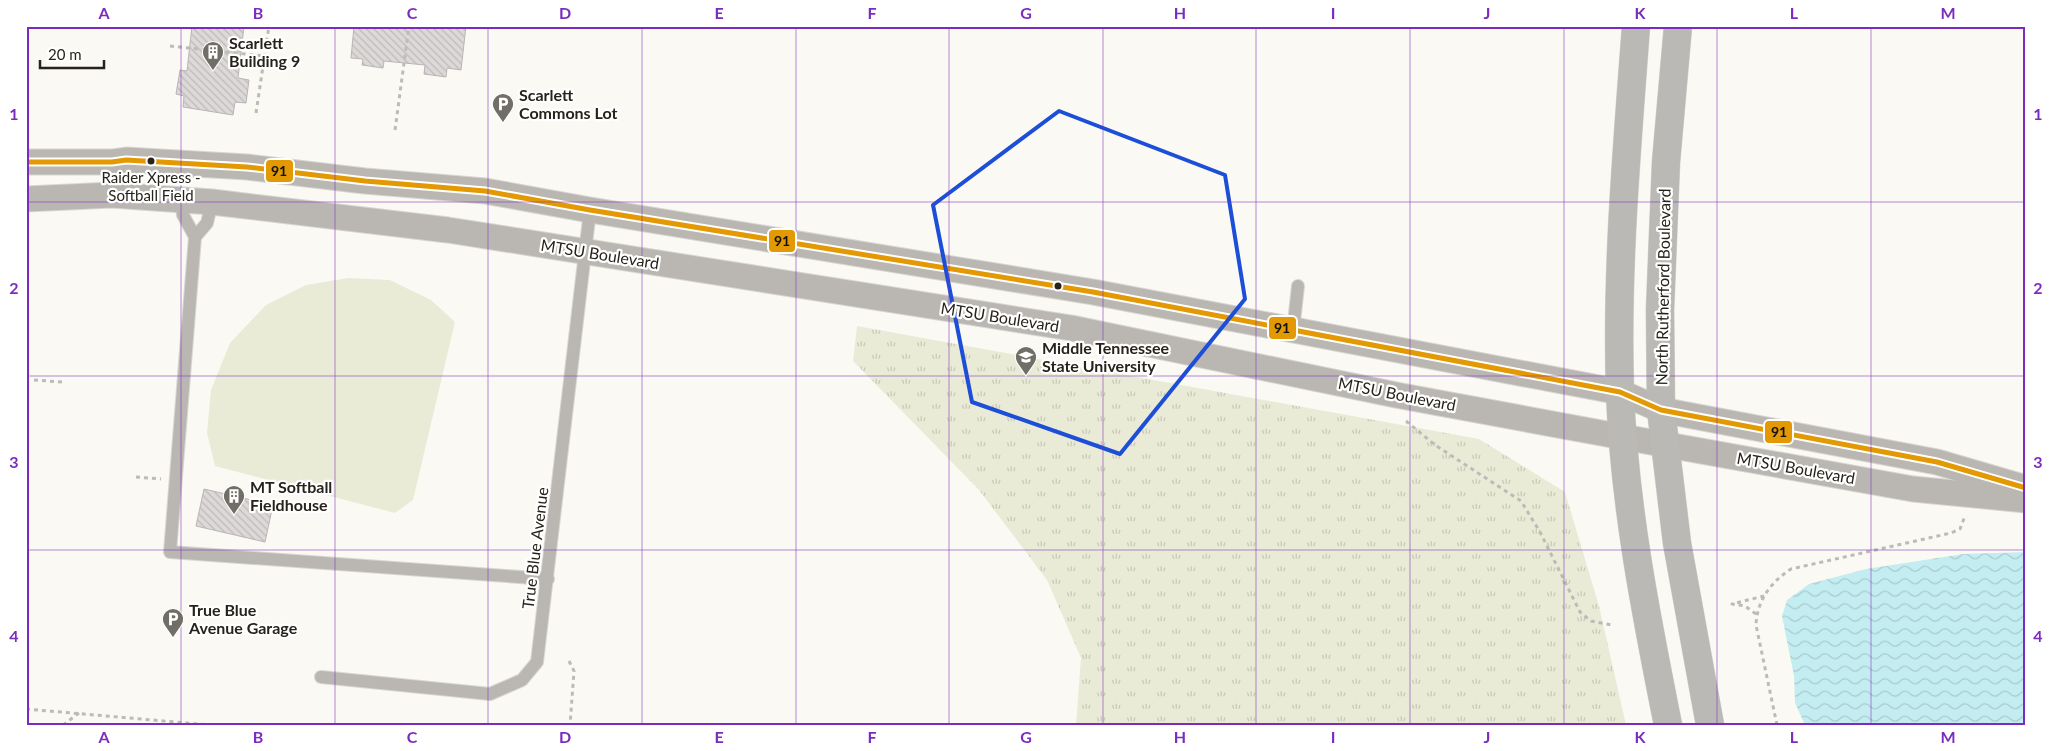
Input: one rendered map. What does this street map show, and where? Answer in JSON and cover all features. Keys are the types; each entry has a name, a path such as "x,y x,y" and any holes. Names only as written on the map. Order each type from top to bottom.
{"main road":[{"path":"1636,26 1620,265 1620,392 1630,506 1645,609 1668,725"},
{"name":"North Rutherford Boulevard","path":"1678,26 1666,162 1660,310 1661,410 1677,543 1710,725"}],"street":[{"name":"MTSU Boulevard","path":"26,162 112,162 126,160 247,167 365,181 485,191 590,210 1093,292 1620,392 1661,410 1937,462 2026,488"},
{"name":"MTSU Boulevard","path":"26,199 112,195 212,202 448,230 1071,328 1396,395 1623,437 1912,489 2026,500"}],"lane":[{"path":"181,200 182,215 195,237 170,552 548,579"},
{"path":"195,237 207,223 212,202"},
{"name":"True Blue Avenue","path":"321,677 490,694 522,680 537,662 590,210"},
{"path":"1293,331 1298,286"}],"path":[{"path":"256,113 269,26"},
{"path":"396,130 410,26"},
{"path":"170,46 264,56"},
{"path":"34,380 62,382"},
{"path":"1403,418 1435,445 1521,501 1540,532 1580,612 1591,621 1612,625"},
{"path":"136,477 176,480"},
{"path":"1778,725 1756,625 1756,614 1764,596 1777,578 1791,569 1951,533 1960,529 1965,513"},
{"path":"1756,614 1745,606 1732,604 1764,596"},
{"path":"569,661 574,671 570,725"},
{"path":"26,709 210,725"},
{"path":"63,725 79,714"}],"highlighted area":[{"path":"1059,111 1225,175 1245,299 1120,454 972,402 933,205"}],"green space":[{"path":"348,278 390,280 431,300 455,322 413,500 395,513 215,466 207,433 211,390 230,343 266,305 306,285"},
{"path":"857,326 1479,439 1565,492 1599,606 1626,725 1076,725 1081,658 1047,580 979,490 853,361"}],"water":[{"path":"2026,552 2026,725 1805,725 1795,703 1794,676 1782,616 1787,600 1809,584 1866,569 1963,554"}],"building":[{"name":"Scarlett Building 9","path":"192,26 244,26 238,78 249,80 246,103 235,102 233,115 183,107 184,96 176,94 180,70 187,71"},
{"path":"354,26 466,26 461,70 447,68 446,77 424,74 425,65 384,61 383,68 362,65 363,59 351,58"},
{"name":"MT Softball Fieldhouse","path":"204,489 273,505 265,542 196,526"}],"transit line":[{"name":"91","path":"26,162 112,162 126,160 247,167 365,181 485,191 590,210 1093,292 1620,392 1661,410 1937,462 2026,488"}],"place":[{"name":"Scarlett Building 9","path":"213,71"},
{"name":"Scarlett Commons Lot","path":"503,123"},
{"name":"Raider Xpress - Softball Field","path":"151,161"},
{"name":"Middle Tennessee State University","path":"1026,376"},
{"name":"MT Softball Fieldhouse","path":"234,515"},
{"name":"True Blue Avenue Garage","path":"173,638"}]}
